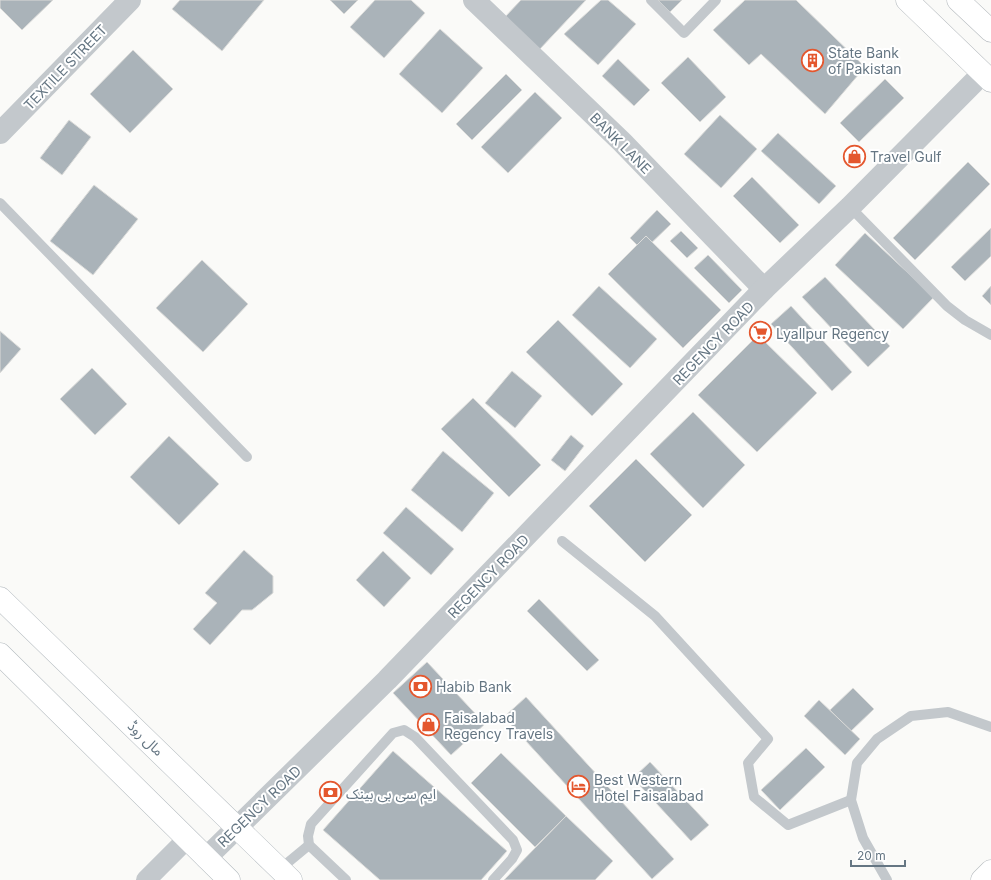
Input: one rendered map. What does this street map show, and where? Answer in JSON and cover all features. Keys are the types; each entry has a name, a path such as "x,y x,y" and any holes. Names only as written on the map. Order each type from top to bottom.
{"main road":[{"path":"907,0 987,77"},
{"path":"958,0 991,31"},
{"name":"مال روڈ","path":"0,598 238,826 286,874"},
{"path":"0,654 229,880"},
{"path":"982,880 991,871"}],"street":[{"name":"TEXTILE STREET","path":"0,134 130,0"},
{"name":"BANK LANE","path":"474,0 622,142 764,290"},
{"name":"REGENCY ROAD","path":"206,858 393,674 764,290 987,77"},
{"path":"146,880 187,839"}],"lane":[{"path":"651,0 684,33 716,0"},
{"path":"0,203 247,457"},
{"path":"850,207 947,306 965,320 991,335"},
{"path":"562,541 655,616 768,739 748,763 754,797 788,825 851,800"},
{"path":"887,880 863,838 851,800 857,763 877,739 911,716 948,712 991,726"},
{"path":"346,880 309,845 308,836 311,824 393,733 404,730 415,737 513,840 517,850 512,859 493,880"},
{"path":"286,874 309,845"}],"building":[{"path":"0,0 53,0 22,30 0,8"},
{"path":"180,0 264,0 222,51 172,9"},
{"path":"330,0 358,0 344,14"},
{"path":"375,0 411,0 425,13 384,58 350,27"},
{"path":"521,0 586,0 539,50 504,18"},
{"path":"601,0 608,0 636,24 598,65 564,34"},
{"path":"658,0 682,0 670,12"},
{"name":"State Bank of Pakistan","path":"745,0 796,0 865,67 825,114 761,54 749,65 713,30"},
{"path":"440,29 483,68 442,113 399,74"},
{"path":"133,50 173,89 130,133 90,94"},
{"path":"688,57 726,97 700,122 661,83"},
{"path":"618,59 650,90 634,106 602,76"},
{"path":"506,74 522,90 472,140 456,124"},
{"path":"885,79 904,98 859,142 840,123"},
{"path":"535,92 562,118 508,173 481,147"},
{"path":"720,115 757,149 721,188 684,154"},
{"path":"69,120 91,137 62,175 40,158"},
{"path":"778,133 836,186 819,204 761,151"},
{"path":"968,162 990,184 915,260 893,238"},
{"path":"752,177 799,225 780,243 733,196"},
{"path":"94,185 138,219 93,275 50,241"},
{"path":"657,210 671,224 643,251 630,238"},
{"path":"991,228 991,256 965,281 951,267"},
{"path":"681,231 698,248 687,258 670,241"},
{"path":"865,233 934,297 903,329 835,265"},
{"path":"646,236 721,310 683,348 608,274"},
{"path":"708,255 742,290 729,303 694,268"},
{"path":"202,260 248,304 203,352 156,308"},
{"path":"825,277 890,346 868,367 802,297"},
{"path":"599,286 657,339 630,368 572,315"},
{"path":"991,286 991,305 982,296"},
{"path":"791,306 852,372 832,391 771,324"},
{"path":"558,320 623,384 592,416 526,352"},
{"path":"0,331 21,349 0,373"},
{"path":"758,335 817,393 757,452 698,395"},
{"path":"92,368 127,404 95,435 60,399"},
{"path":"512,371 542,396 515,428 485,403"},
{"path":"473,398 541,465 509,497 441,429"},
{"path":"693,412 745,465 703,508 650,454"},
{"path":"571,435 584,446 565,471 551,460"},
{"path":"169,436 219,484 179,525 130,477"},
{"path":"443,451 494,493 462,532 411,490"},
{"path":"636,459 692,515 645,562 589,506"},
{"path":"406,507 454,549 431,575 383,533"},
{"path":"244,550 273,576 273,593 252,610 242,610 210,645 193,629 217,603 205,593"},
{"path":"383,551 411,578 384,607 356,580"},
{"path":"539,599 599,660 587,671 527,611"},
{"path":"427,662 485,724 451,755 393,693"},
{"path":"853,688 874,709 850,732 830,710"},
{"path":"526,697 674,859 652,879 504,717"},
{"path":"819,700 860,739 845,755 804,716"},
{"path":"806,748 825,767 780,810 761,790"},
{"path":"393,751 507,851 481,880 380,880 323,830"},
{"path":"501,753 566,816 535,847 471,783"},
{"path":"650,762 709,825 691,841 633,778"},
{"path":"566,816 613,861 595,880 504,880"}],"place":[{"name":"State Bank of Pakistan","path":"812,60"},
{"name":"Travel Gulf","path":"854,156"},
{"name":"Lyallpur Regency","path":"760,333"},
{"name":"Habib Bank","path":"420,686"},
{"name":"Faisalabad Regency Travels","path":"429,725"},
{"name":"Best Western Hotel Faisalabad","path":"579,787"},
{"name":"ایم سی بی بینک","path":"331,793"}]}
